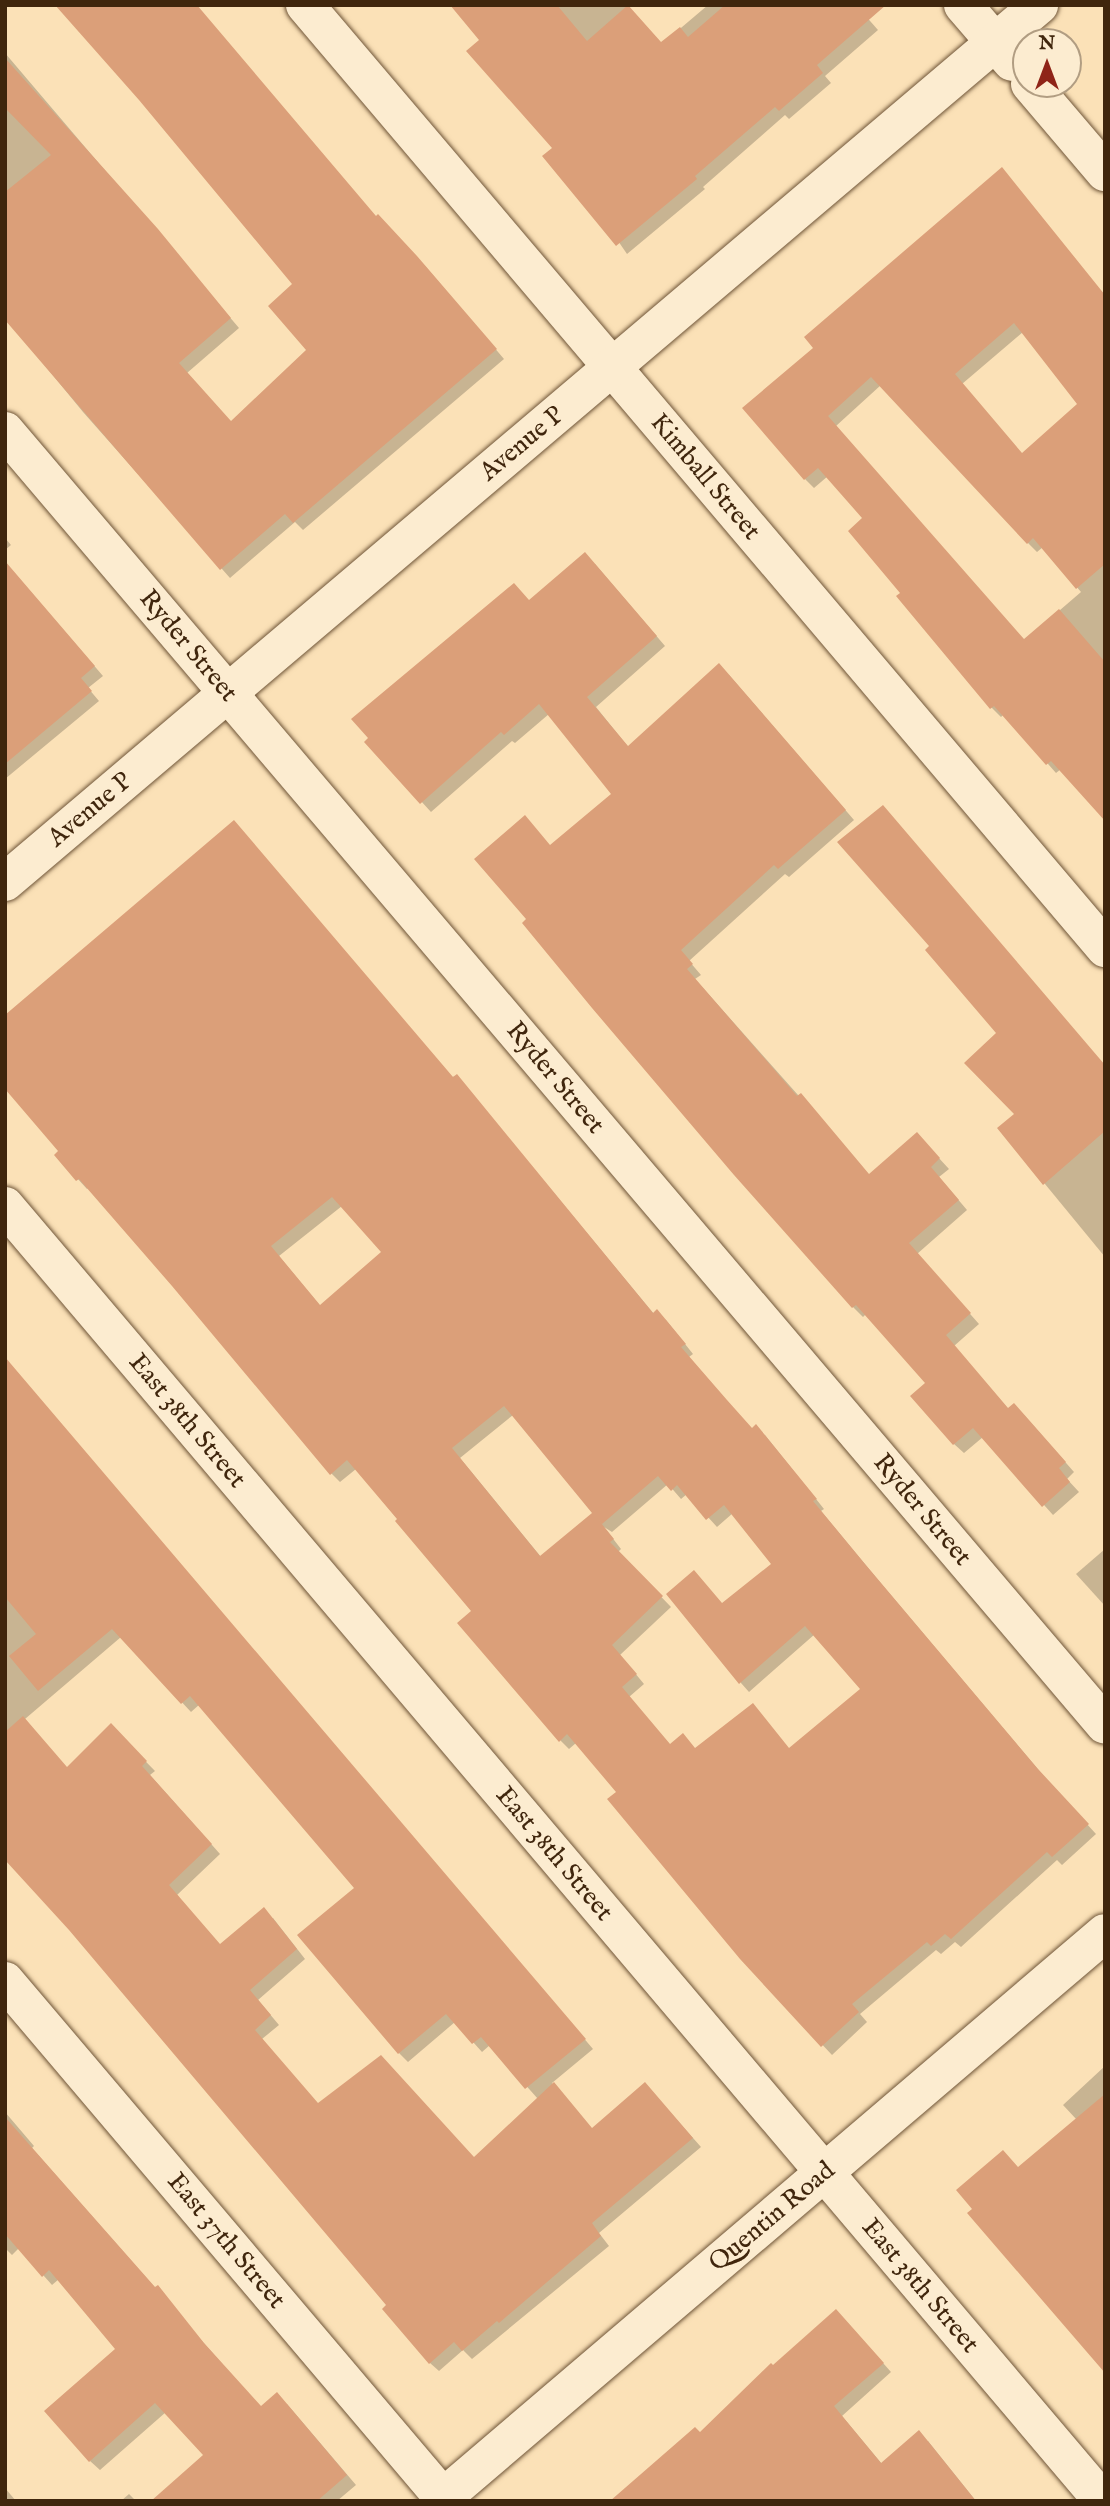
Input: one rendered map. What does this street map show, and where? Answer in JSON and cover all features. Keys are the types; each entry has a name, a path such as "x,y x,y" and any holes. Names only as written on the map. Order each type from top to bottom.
{"street":[{"name":"Kimball Street","path":"305,5 1105,948"},
{"path":"963,5 1012,62"},
{"name":"Avenue P","path":"5,882 1039,5"},
{"path":"1042,98 1105,172"},
{"name":"Ryder Street","path":"5,431 1105,1725"},
{"name":"East 38th Street","path":"5,1206 1103,2501"},
{"name":"Quentin Road","path":"443,2500 1105,1933"},
{"name":"East 37th Street","path":"5,1981 443,2500"}],"building":[{"path":"55,5 197,5 376,216 378,214 417,256 497,349 293,523 285,514 220,570 5,320 5,192 51,155 5,108 5,58 158,229 231,318 179,363 231,421 306,350 268,306 292,284 139,100"},
{"path":"450,5 557,5 587,41 628,5 661,42 680,27 688,37 725,5 886,5 817,65 823,73 779,111 775,107 695,176 697,179 616,246 542,156 552,148 466,51 479,40"},
{"path":"1002,167 1105,295 1105,564 1076,589 1033,538 1027,544 871,377 828,416 1024,639 1059,609 1105,662 1105,821 1051,761 1046,765 994,706 990,709 896,596 900,593 848,531 862,518 818,468 804,480 742,408 813,348 804,337","holes":["1014,323 1077,404 1022,453 955,374"]},
{"path":"585,552 657,636 587,697 628,746 719,663 846,810 778,869 774,865 681,950 693,964 687,969 797,1096 801,1093 869,1174 917,1132 940,1158 931,1167 959,1200 909,1243 971,1313 946,1335 1008,1408 1014,1403 1066,1462 1059,1468 1070,1482 1042,1507 973,1428 953,1445 910,1396 925,1383 856,1305 852,1308 734,1175 522,923 526,919 474,859 525,815 550,845 611,794 539,704 504,735 501,732 420,804 364,742 368,738 351,719 514,583 529,600"},
{"path":"5,561 95,666 81,678 92,691 5,764"},
{"path":"883,805 1105,1065 1105,1131 1043,1185 997,1128 1014,1114 964,1063 996,1033 925,950 929,946 837,842"},
{"path":"234,820 453,1077 457,1074 653,1313 657,1309 686,1344 681,1347 752,1428 756,1424 817,1499 813,1501 865,1564 1038,1769 1089,1824 1052,1857 1047,1852 951,1939 945,1934 931,1946 927,1942 852,2004 859,2012 821,2047 740,1959 607,1799 616,1792 567,1734 559,1742 457,1623 471,1611 347,1460 330,1475 172,1286 79,1179 76,1181 54,1155 58,1151 5,1089 5,1015","holes":["332,1197 381,1252 320,1305 271,1246","504,1406 592,1513 540,1556 452,1448","658,1476 671,1491 677,1485 706,1520 724,1505 771,1564 722,1603 694,1570 666,1594 739,1684 805,1626 860,1689 789,1748 753,1703 695,1748 683,1733 670,1744 622,1687 637,1674 612,1645 663,1596 610,1542 614,1539 597,1518 602,1524"]},
{"path":"5,1357 586,2039 525,2089 481,2037 472,2044 446,2014 398,2054 297,1935 354,1888 190,1696 181,1704 112,1629 38,1691 9,1656 36,1634 5,1597"},
{"path":"23,1716 67,1767 111,1723 147,1761 142,1766 212,1844 169,1885 220,1944 264,1907 297,1949 250,1990 271,2015 255,2030 318,2103 381,2055 474,2157 554,2082 592,2128 645,2082 693,2138 592,2223 601,2236 462,2351 454,2342 429,2364 382,2309 386,2305 69,1930 5,1860 5,1732"},
{"path":"1105,2094 1105,2373 967,2213 972,2209 956,2190 1003,2150 1018,2167"},
{"path":"5,2117 155,2287 158,2285 204,2343 261,2406 277,2392 347,2475 317,2501 151,2501 203,2455 155,2403 89,2462 44,2411 115,2349 49,2270 42,2277 5,2234"},
{"path":"836,2309 884,2363 834,2406 881,2463 919,2430 976,2501 610,2501 695,2427 700,2432 771,2363 773,2365"}]}
